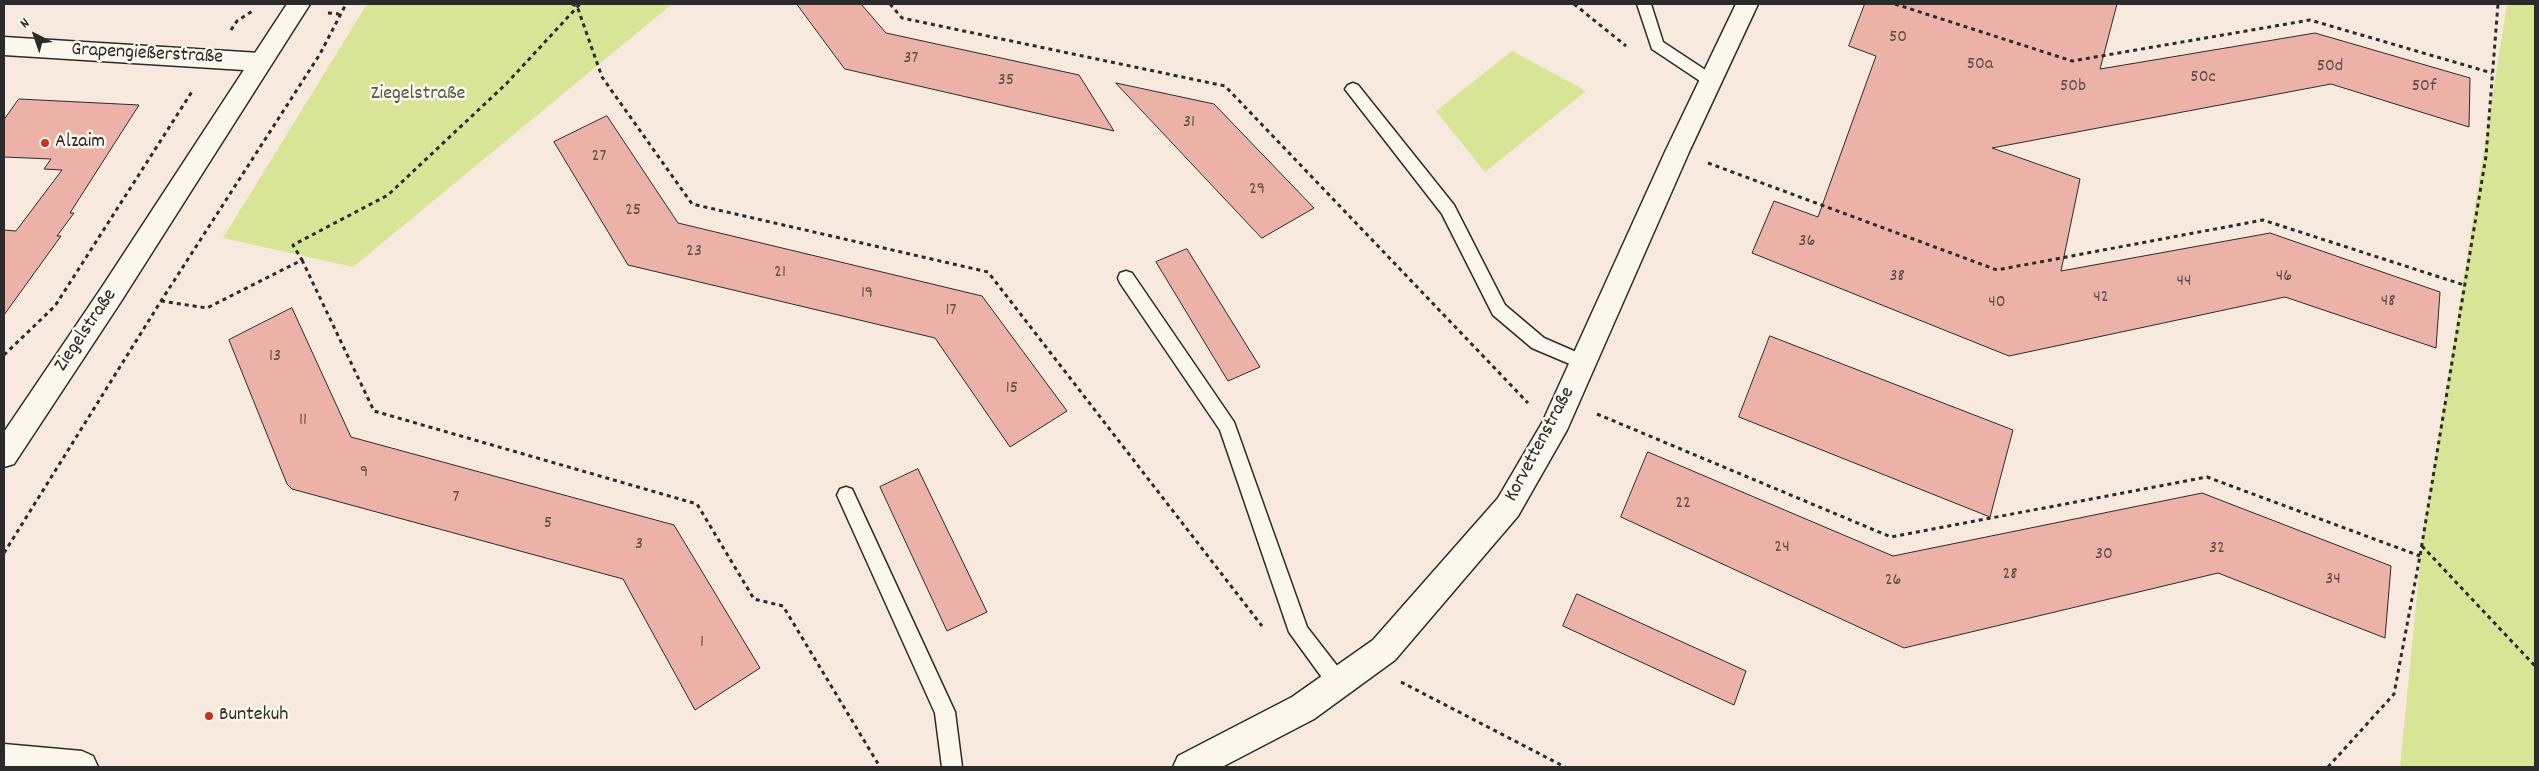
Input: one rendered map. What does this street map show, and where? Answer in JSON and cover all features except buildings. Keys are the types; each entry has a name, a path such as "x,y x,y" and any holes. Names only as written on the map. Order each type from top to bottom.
{"street":[{"name":"Ziegelstraße","path":"4,455 111,295 299,4"},
{"name":"Korvettenstraße","path":"1192,767 1304,708 1384,650 1508,507 1553,430 1747,4"},
{"name":"Grapengießerstraße","path":"4,46 260,62"},
{"path":"4,760 82,767"}],"lane":[{"path":"1644,4 1657,45 1711,81"},
{"path":"1353,89 1448,210 1499,310 1538,343 1584,363"},
{"path":"1126,278 1228,427 1299,632 1338,683"},
{"path":"846,495 945,712 952,767"}],"path":[{"path":"4,553 160,300 320,54 339,14 346,4"},
{"path":"572,4 579,5"},
{"path":"890,4 902,18 1225,86 1553,430"},
{"path":"1895,4 2072,61 2310,20 2492,73"},
{"path":"2328,767 2394,694 2420,556 2486,156 2498,4"},
{"path":"579,5 507,83 388,195 293,245 302,260 374,412 697,504 754,599 783,606 880,767"},
{"path":"579,5 602,77 692,204 988,272 1263,627"},
{"path":"4,354 55,306 212,59"},
{"path":"1678,152 1997,270 2264,220 2464,285"},
{"path":"160,300 207,308 302,260"},
{"path":"1566,401 1891,537 2207,477 2420,556"},
{"path":"2421,545 2535,666"},
{"path":"1365,664 1565,767"}],"green space":[{"name":"Ziegelstraße","path":"367,4 672,4 353,267 223,238"},
{"path":"2507,4 2535,4 2535,767 2400,767 2423,535"},
{"path":"1512,51 1586,91 1485,172 1436,111"}],"place":[{"name":"Alzaim","path":"45,143"},
{"name":"Buntekuh","path":"209,716"}]}
